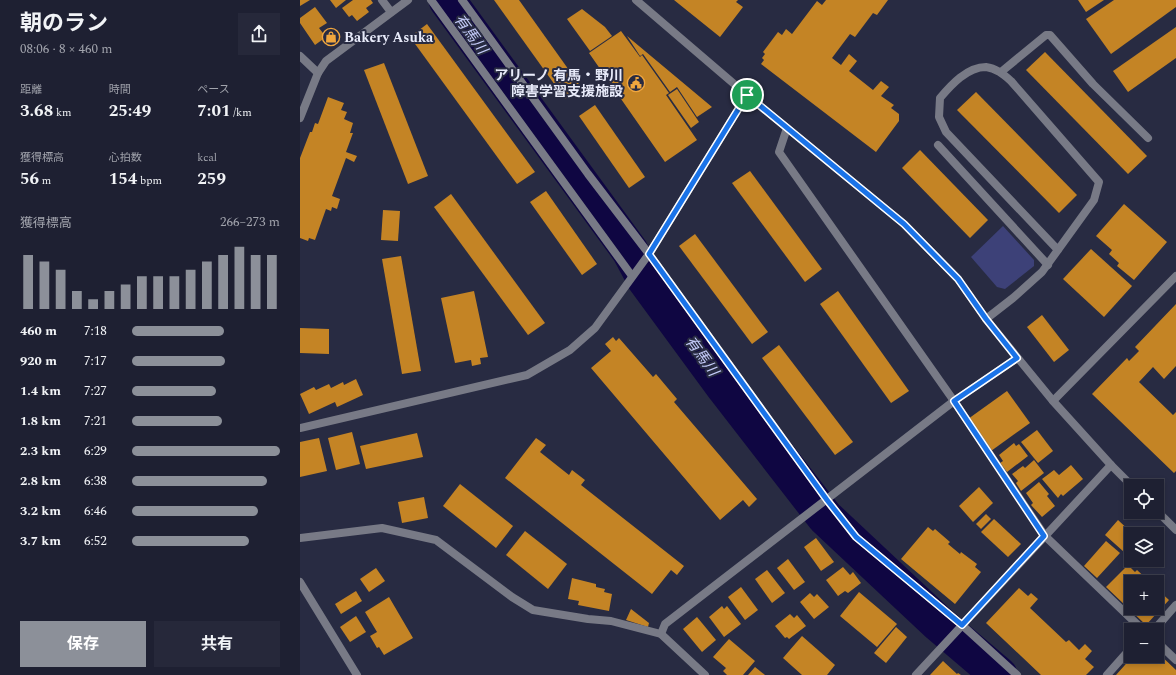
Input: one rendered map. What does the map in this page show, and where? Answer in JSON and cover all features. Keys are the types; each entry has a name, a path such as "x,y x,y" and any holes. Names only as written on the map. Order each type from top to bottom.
{"street":[{"path":"382,0 390,12"},
{"path":"300,118 318,73 326,61 408,0"},
{"path":"431,0 633,276"},
{"path":"462,0 826,500 856,537 1017,675"},
{"path":"636,0 747,95 904,224 958,279 986,319 1017,358 1053,401 1125,479"},
{"path":"1000,72 1046,35 1050,35 1094,84 1148,138"},
{"path":"300,56 318,73"},
{"path":"986,319 1025,288 1048,265 1094,200 1099,182 1011,81 1000,72 987,67 972,70 953,83 940,98 939,117 946,132 1058,250"},
{"path":"300,428 527,375 570,350 595,328 633,276 747,95"},
{"path":"787,128 779,152 954,401 1044,536 1136,623"},
{"path":"938,145 1048,265"},
{"path":"1053,401 1176,276"},
{"path":"661,634 665,624 954,401 1017,358"},
{"path":"916,675 1111,465"},
{"path":"1164,518 1176,530"},
{"path":"300,538 382,528 436,540 512,597 533,610 611,622 661,634 704,675"},
{"path":"300,582 358,675"},
{"path":"1160,623 1176,605"},
{"path":"1164,649 1176,660"},
{"path":"1107,675 1124,656"}],"shaded area":[{"path":"1003,226 1034,260 1034,266 1005,289 997,287 971,257"}],"building":[{"path":"300,0 310,0 300,6"},
{"path":"330,0 346,0 336,8"},
{"path":"353,0 371,0 373,3 366,8 369,12 357,21 352,15 349,17 342,8"},
{"path":"494,0 519,0 581,87 565,99"},
{"path":"674,0 738,0 736,2 743,7 720,37"},
{"path":"826,0 888,0 877,15 873,13 855,37 850,34 832,58 841,65 849,54 857,61 849,71 873,90 881,81 889,87 881,96 894,105 891,108 899,114 899,121 876,152 761,64 764,60 762,58 765,54 763,52 778,32 782,35 786,29 792,34 817,1 822,5"},
{"path":"1078,0 1104,0 1086,12"},
{"path":"1114,0 1176,0 1176,7 1111,54 1086,19"},
{"path":"315,7 327,23 319,28 326,37 315,45 300,23 300,18"},
{"path":"582,9 605,27 612,36 590,51 567,19"},
{"path":"427,24 535,172 517,184 410,37"},
{"path":"1176,27 1176,58 1128,92 1113,71"},
{"path":"621,31 640,57 642,55 669,93 666,95 697,140 665,162 589,53"},
{"path":"627,36 712,107 697,117 677,87 670,92 643,54 640,56"},
{"path":"1045,52 1147,156 1128,174 1026,70"},
{"path":"384,63 428,176 408,184 364,70"},
{"path":"677,89 699,122 691,128 668,95"},
{"path":"976,92 1077,195 1059,213 957,110"},
{"path":"328,97 344,103 341,110 347,112 344,119 353,123 350,133 353,133 346,152 357,156 354,162 346,158 332,196 340,199 337,209 332,207 331,211 326,209 315,240 309,238 308,241 300,238 300,158 310,132 312,132 315,123 318,124"},
{"path":"595,105 645,177 629,188 579,116"},
{"path":"920,150 988,220 970,238 902,168"},
{"path":"750,171 822,269 805,282 732,183"},
{"path":"546,191 597,264 582,275 530,202"},
{"path":"451,194 545,323 528,335 434,207"},
{"path":"1124,204 1167,242 1134,280 1117,266 1119,263 1109,254 1112,250 1096,236"},
{"path":"383,210 400,211 398,241 381,240"},
{"path":"695,234 768,332 752,344 679,246"},
{"path":"1091,249 1132,286 1104,317 1063,279"},
{"path":"401,256 421,371 402,374 382,259"},
{"path":"474,291 488,357 480,358 481,364 472,366 471,360 455,363 441,298"},
{"path":"838,291 909,391 891,403 820,304"},
{"path":"1176,304 1176,366 1164,379 1153,367 1139,382 1173,415 1176,412 1176,471 1174,473 1092,394 1127,358 1129,361 1139,351 1135,347"},
{"path":"1042,315 1069,350 1054,362 1027,327"},
{"path":"300,328 329,329 329,354 300,353"},
{"path":"613,337 616,341 619,338 653,377 656,374 677,399 674,402 757,499 749,507 743,500 720,520 591,368 611,351 605,344"},
{"path":"779,345 853,442 835,455 762,358"},
{"path":"356,379 363,395 337,407 335,402 309,414 300,394 314,387 316,390 329,384 331,388 343,382 344,385"},
{"path":"1007,391 1030,423 991,451 968,419"},
{"path":"1037,430 1053,451 1038,463 1021,442"},
{"path":"352,432 360,464 336,470 328,438"},
{"path":"417,433 423,457 366,469 360,446"},
{"path":"319,438 327,471 300,477 300,442"},
{"path":"536,438 546,445 540,452 569,475 572,470 585,480 581,485 684,566 677,575 671,570 652,594 505,478"},
{"path":"1014,443 1016,446 1019,444 1028,456 1007,472 1000,463 1003,461 999,455"},
{"path":"1034,460 1044,473 1021,491 1016,483 1018,481 1012,474 1023,466 1025,468"},
{"path":"1071,465 1083,479 1063,496 1061,494 1058,498 1042,479 1054,470 1059,475"},
{"path":"1039,482 1049,494 1047,496 1055,506 1042,517 1031,505 1033,503 1026,493"},
{"path":"460,484 513,526 496,548 443,506"},
{"path":"979,487 993,503 973,522 959,506"},
{"path":"424,497 428,518 402,523 398,502"},
{"path":"986,514 991,519 981,529 976,524"},
{"path":"994,519 1021,544 1008,557 981,532"},
{"path":"1118,520 1126,527 1124,527 1124,552 1105,535"},
{"path":"928,527 933,531 935,529 950,542 948,544 960,554 961,552 977,564 975,567 981,572 955,604 901,559"},
{"path":"525,531 567,564 548,589 506,555"},
{"path":"816,538 834,562 821,571 804,547"},
{"path":"1106,541 1120,553 1097,578 1084,566"},
{"path":"788,559 805,582 794,590 777,568"},
{"path":"843,567 850,575 853,572 861,583 848,593 845,591 838,596 826,580"},
{"path":"1126,567 1130,567 1135,572 1137,570 1142,575 1124,575 1124,604 1106,587"},
{"path":"376,568 385,581 369,592 360,579"},
{"path":"767,570 785,593 772,603 755,579"},
{"path":"572,578 596,584 596,587 605,589 604,592 612,594 609,611 578,605 579,601 568,599"},
{"path":"741,587 758,610 745,620 728,597"},
{"path":"1019,588 1028,596 1031,593 1038,599 1030,608 1066,642 1069,640 1079,650 1085,644 1092,651 1085,659 1094,667 1086,675 1041,675 986,623"},
{"path":"356,591 362,601 341,614 335,604"},
{"path":"859,592 897,624 877,647 840,616"},
{"path":"810,593 814,597 817,594 829,607 814,619 800,602"},
{"path":"1164,595 1169,600 1164,605"},
{"path":"389,597 413,638 384,655 379,647 377,648 370,636 377,632 365,612"},
{"path":"722,606 724,609 727,606 741,624 724,637 709,617"},
{"path":"631,609 649,623 648,627 626,620"},
{"path":"790,614 794,618 797,615 806,626 789,639 787,637 785,638 775,626"},
{"path":"1135,615 1155,615 1148,623 1144,623"},
{"path":"356,616 366,632 350,642 340,627"},
{"path":"697,617 716,640 702,652 683,629"},
{"path":"896,627 907,637 886,663 874,653"},
{"path":"802,636 835,665 827,675 802,675 783,658"},
{"path":"729,639 755,661 743,675 727,675 723,671 726,668 713,657"},
{"path":"1164,659 1176,670 1176,675 1116,675 1127,663 1164,663"},
{"path":"943,661 957,674 958,673 961,675 930,675"},
{"path":"755,667 765,675 748,675"}],"waterway":[{"name":"有馬川","path":"447,0 630,251 645,279 725,388 825,517 939,624 999,675"}],"place":[{"name":"Bakery Asuka","path":"331,37"},
{"name":"アリーノ 有馬・野川 障害学習支援施設","path":"636,83"}],"route":[{"path":"747,95 904,224 958,279 986,319 1017,358 954,401 1044,536 962,625 856,537 827,500 649,254 747,95"}]}
